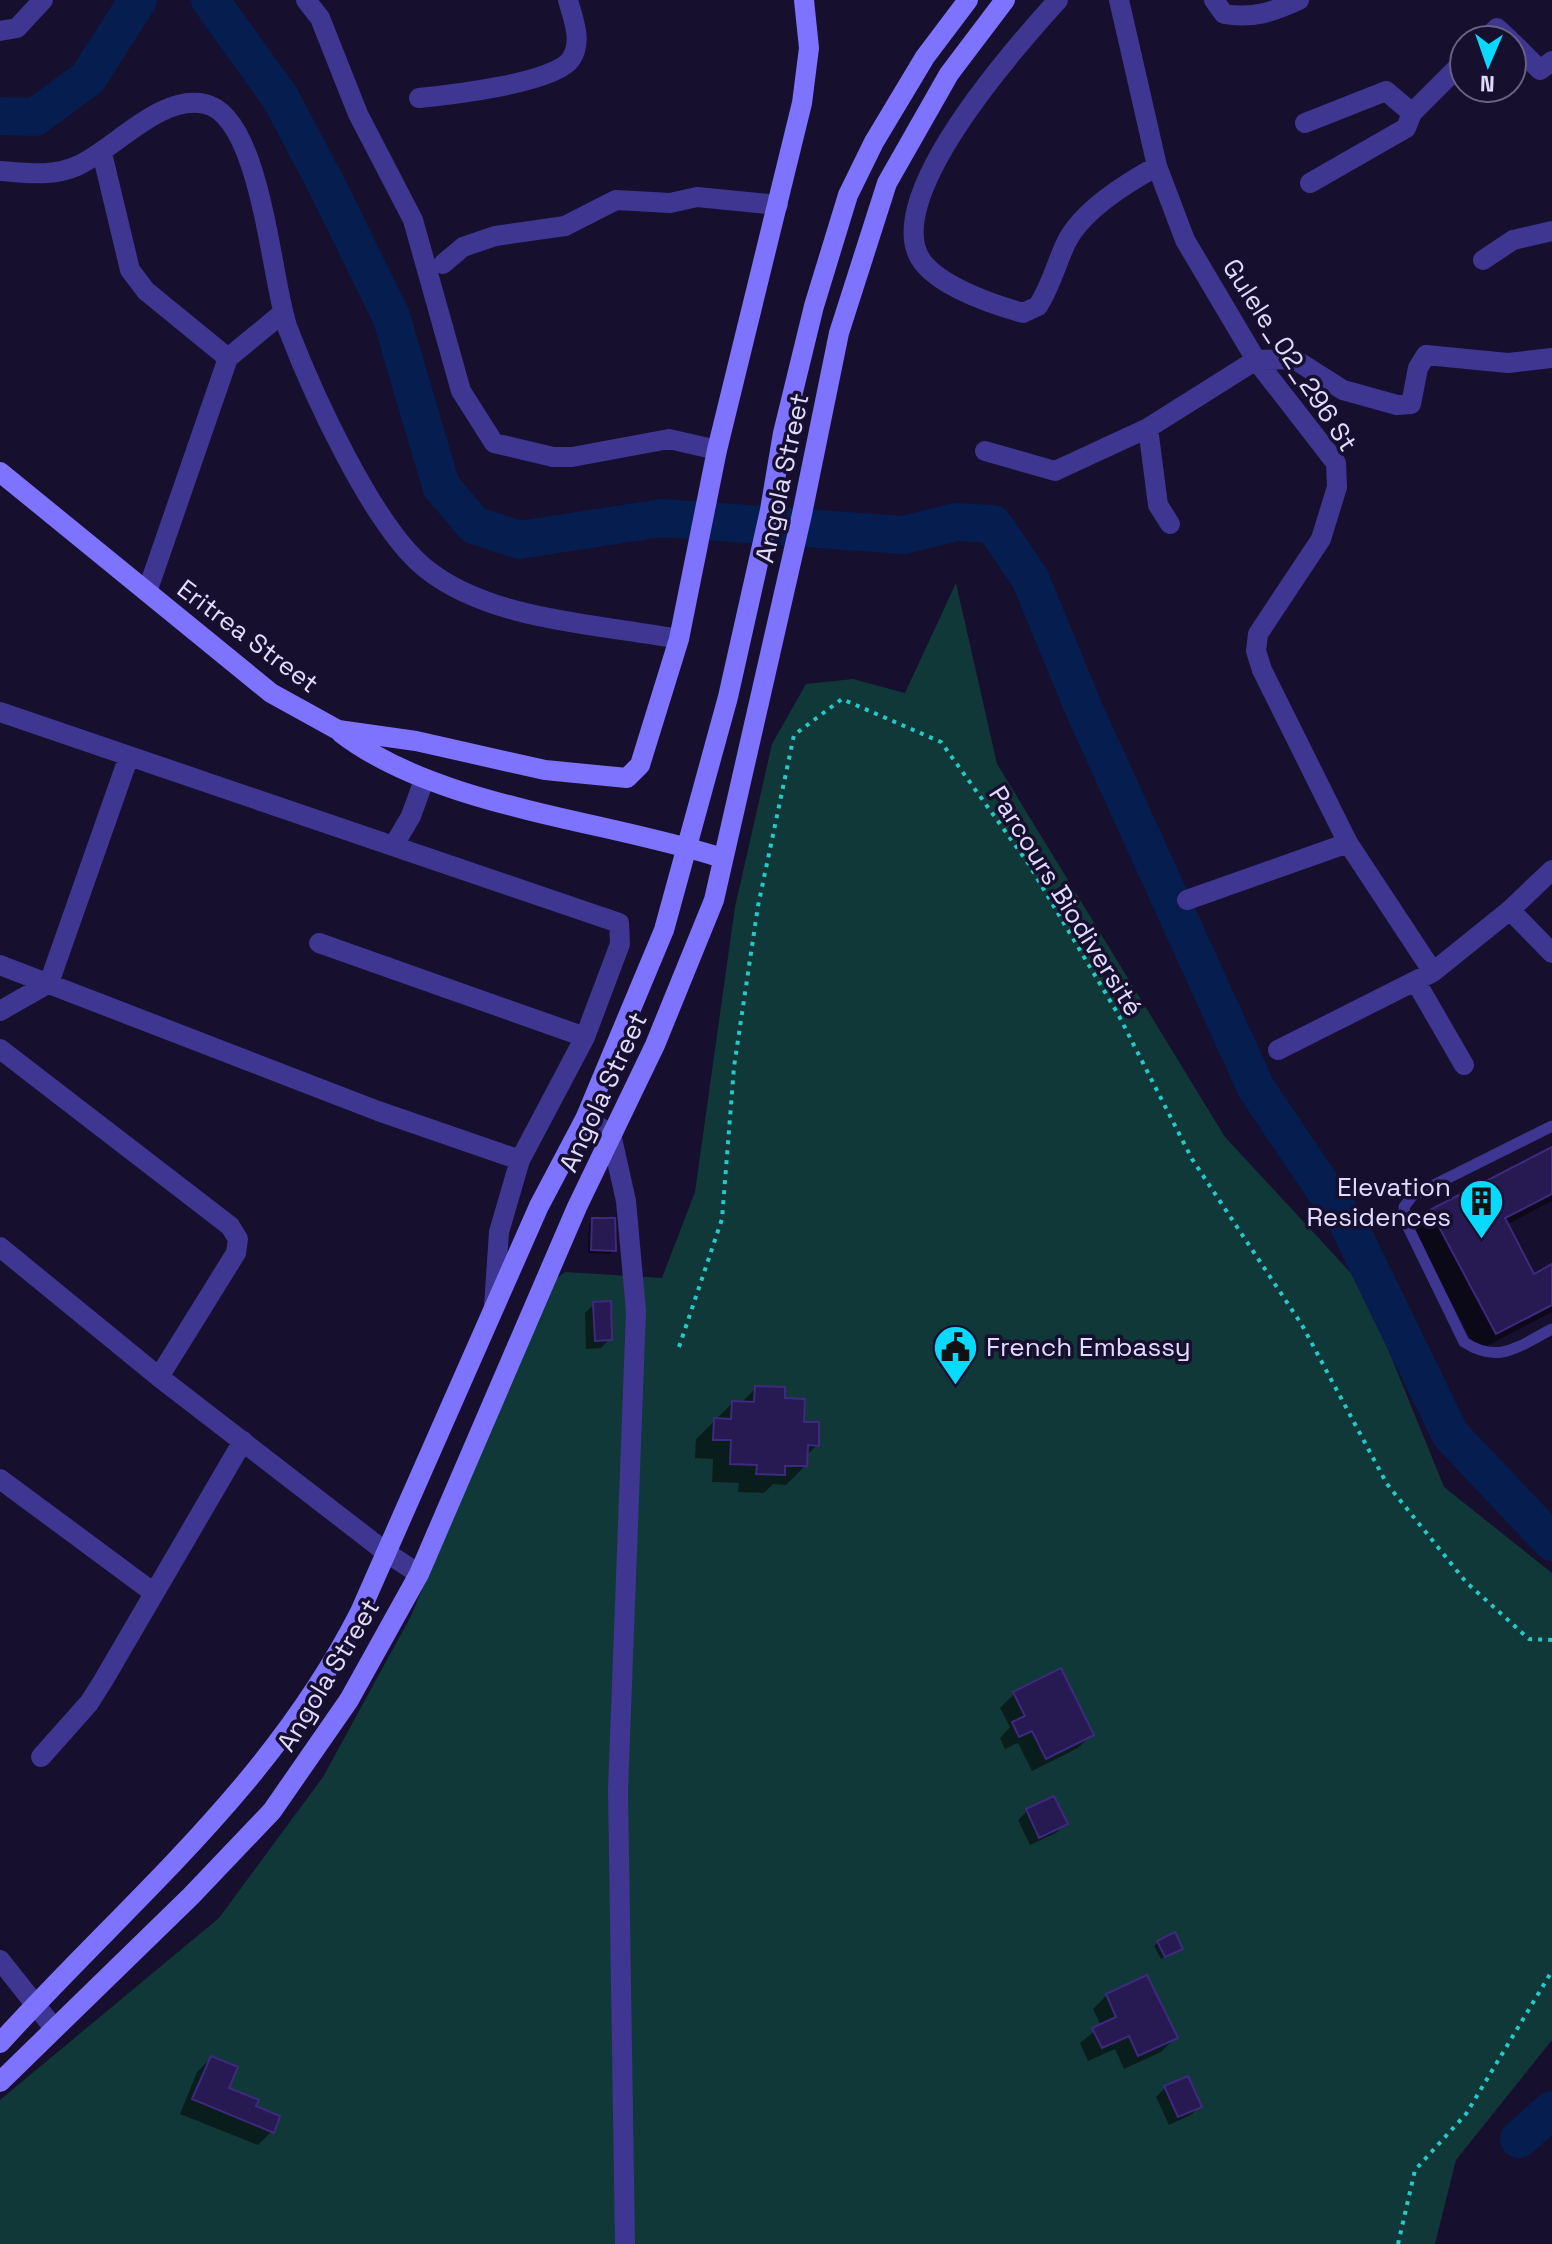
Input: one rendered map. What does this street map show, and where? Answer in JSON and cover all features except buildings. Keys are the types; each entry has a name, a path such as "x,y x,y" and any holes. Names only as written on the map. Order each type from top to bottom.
{"main road":[{"path":"679,639 717,450 802,103 808,62 804,0"},
{"path":"0,2043 148,1891 266,1762 333,1665 387,1553 539,1206 585,1119 664,930 728,697 770,510 783,433 814,306 848,195 874,142 925,57 968,0"},
{"name":"Angola Street","path":"0,2082 53,2027 191,1896 272,1811 349,1700 419,1574 611,1134 655,1045 714,900 802,514 839,333 887,183 949,74 1005,0"},
{"name":"Eritrea Street","path":"0,472 271,693 338,730 416,741 545,770 627,778 640,765 679,639"},
{"path":"338,730 367,753 424,780 686,846 722,858"}],"street":[{"path":"0,31 17,28 43,0"},
{"path":"306,0 320,18 358,114 413,220 461,391 494,443 553,457 669,439 717,450"},
{"path":"419,98 474,92 562,70 573,57 578,36 568,0"},
{"path":"1058,0 983,87 934,165 913,219 915,243 925,265 981,301 1023,313 1038,306 1043,299 1067,240 1089,215 1135,178 1157,166"},
{"name":"Gulele_02_296 St","path":"1119,0 1157,166 1185,240 1256,360 1336,463 1337,487 1321,539 1258,634 1256,651 1262,670 1348,843 1424,977 1464,1065"},
{"path":"1214,0 1224,14 1246,18 1273,12 1299,0"},
{"path":"1528,58 1540,70 1552,61"},
{"path":"1310,183 1406,128 1412,113 1448,77"},
{"path":"1305,123 1386,91 1412,113"},
{"path":"0,171 43,175 76,167 102,153 143,121 183,104 205,104 233,124 264,206 287,325 310,379 391,535 426,569 474,596 527,614 679,639"},
{"path":"102,153 130,270 146,291 228,358"},
{"path":"443,264 463,247 495,236 565,226 616,200 670,203 697,197 778,205"},
{"path":"1483,260 1513,240 1552,231"},
{"path":"147,592 228,358 279,316"},
{"path":"985,451 1055,471 1148,428 1256,360 1294,359 1343,390 1397,405 1411,404 1417,391 1418,368 1426,355 1508,363 1552,358"},
{"path":"1148,428 1158,505 1170,524"},
{"path":"0,712 619,923 622,933 620,944 585,1037 520,1160 499,1232 494,1310"},
{"path":"0,1011 49,983 129,756"},
{"path":"394,845 411,816 424,780"},
{"path":"1187,900 1348,843"},
{"path":"1278,1050 1424,977 1510,910 1552,870"},
{"path":"1510,910 1552,953"},
{"path":"319,943 585,1037"},
{"path":"0,965 378,1111 520,1160"},
{"path":"0,1049 230,1226 238,1239 236,1253 159,1377"},
{"path":"585,1119 611,1134 626,1201 636,1311 618,1790 625,2244"},
{"path":"0,1247 159,1377 387,1553 419,1574"},
{"path":"41,1757 89,1703 243,1441"},
{"path":"0,1479 154,1593"},
{"path":"0,1960 53,2027"}],"lane":[{"path":"1552,1126 1412,1196 1404,1207 1406,1223 1464,1342 1483,1354 1505,1353 1552,1329"}],"path":[{"name":"Parcours Biodiversité","path":"679,1347 722,1219 734,1067 758,906 794,735 842,699 941,742 1043,888 1118,1014 1192,1159 1302,1325 1387,1484 1466,1582 1529,1639 1552,1640"},
{"path":"1398,2244 1415,2170 1466,2114 1552,1971"}],"green space":[{"name":"French Embassy","path":"956,583 997,764 1225,1137 1362,1285 1444,1487 1552,1573 1552,2040 1456,2160 1435,2244 0,2244 0,2100 219,1918 323,1777 411,1616 549,1284 565,1272 662,1278 695,1192 735,907 772,744 806,684 853,679 905,693"}],"waterway":[{"path":"0,116 35,117 88,78 138,0"},
{"path":"210,0 280,97 327,186 391,316 441,486 474,525 519,540 662,518 904,535 956,522 993,524 1030,578 1083,707 1256,1088 1349,1226 1450,1434 1552,1542"},
{"path":"1519,2139 1552,2110"}],"place":[{"name":"Elevation Residences","path":"1482,1241"},
{"name":"French Embassy","path":"955,1386"}]}
